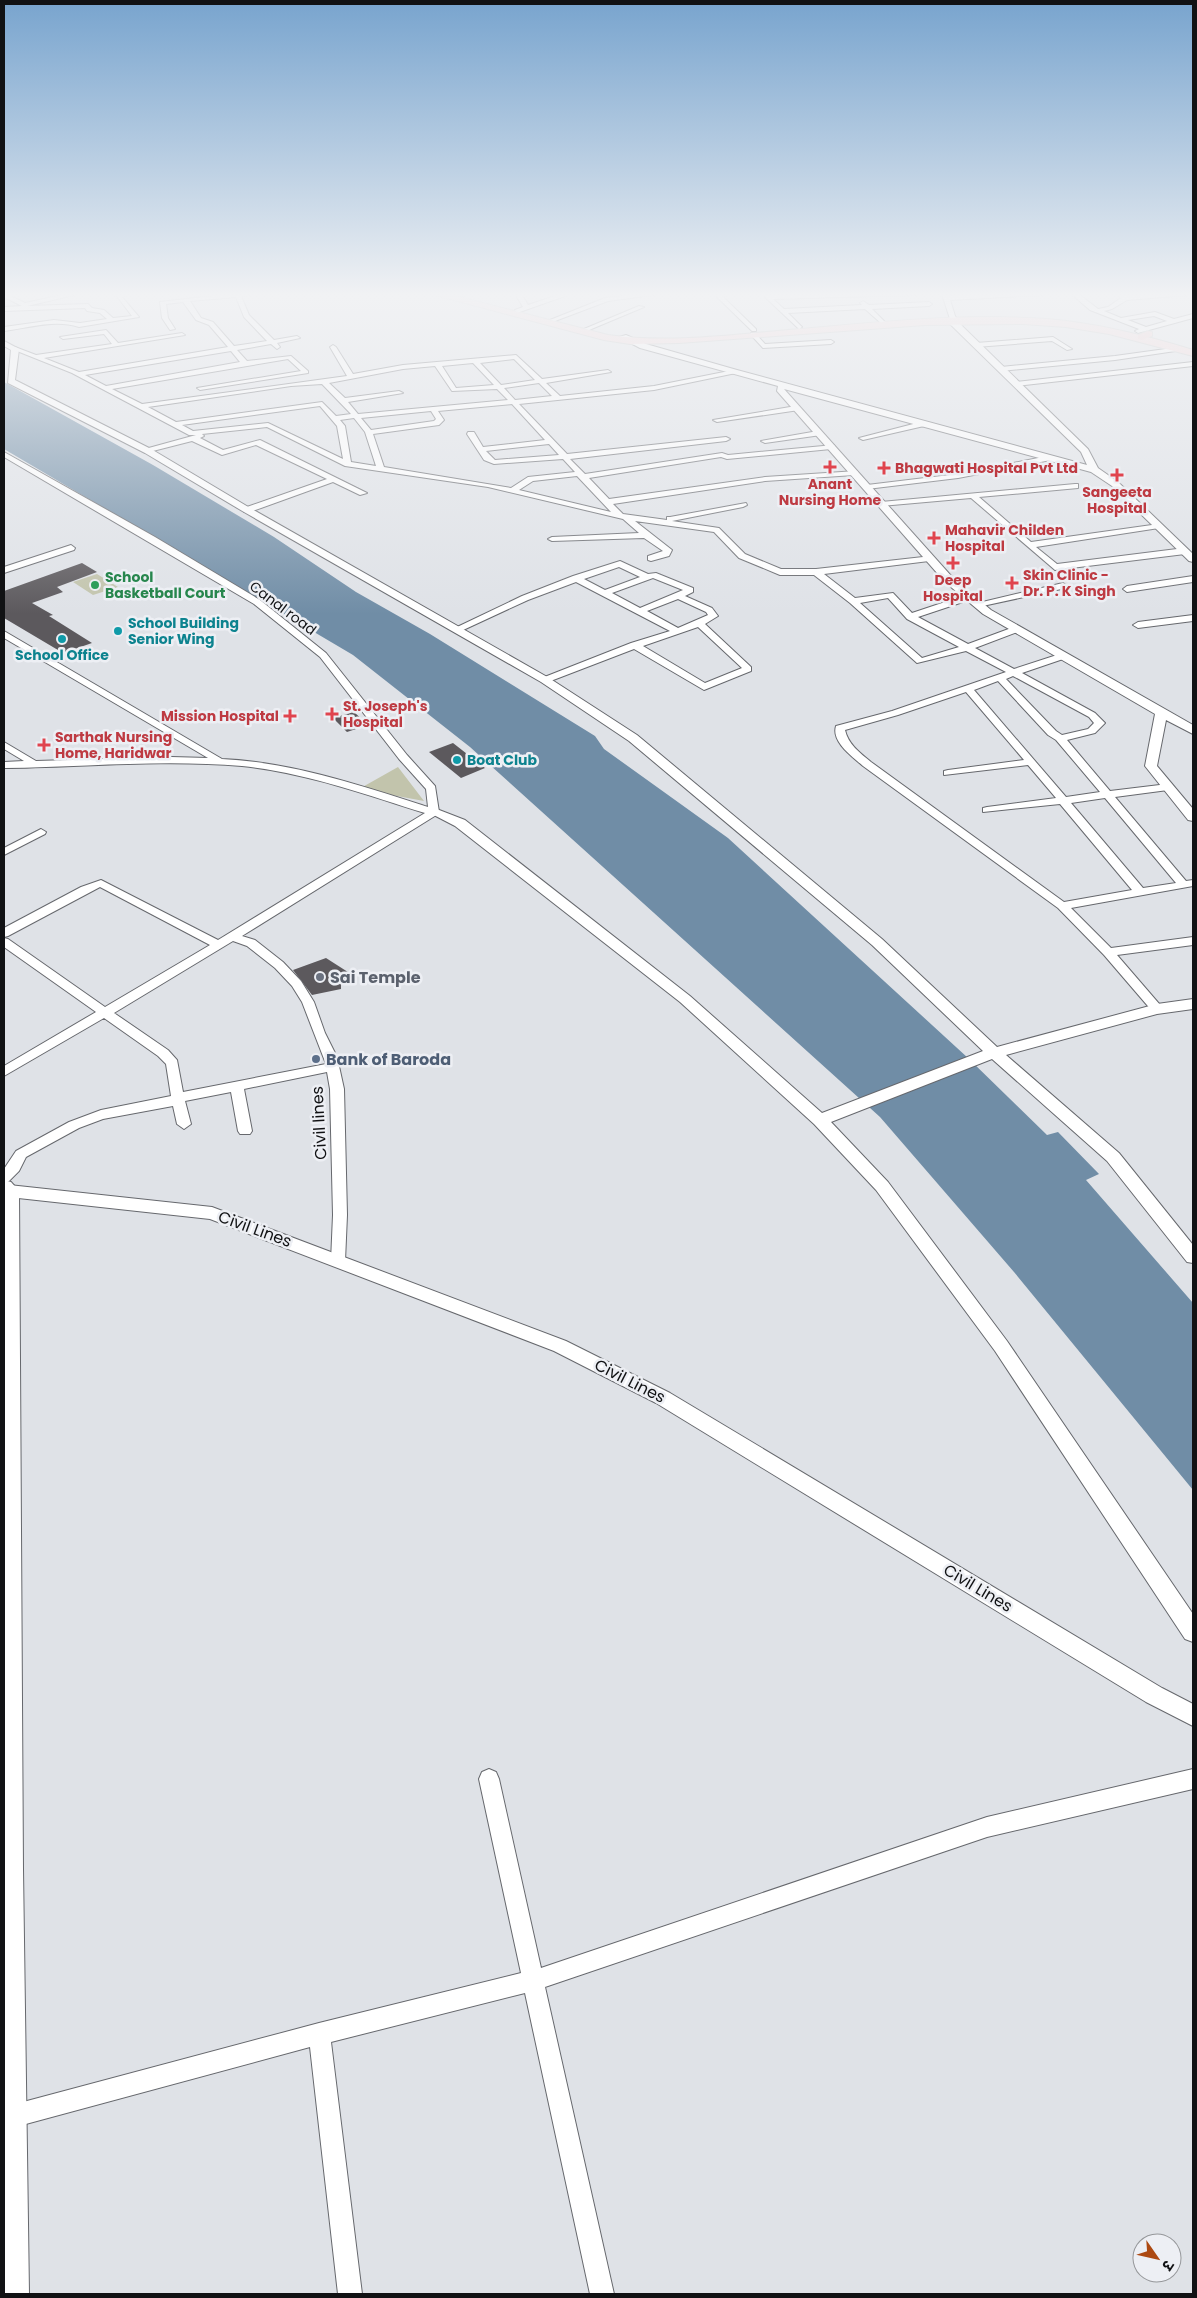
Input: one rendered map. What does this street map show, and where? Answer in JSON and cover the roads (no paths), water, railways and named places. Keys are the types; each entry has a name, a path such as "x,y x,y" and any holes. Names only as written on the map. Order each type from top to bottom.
{"main road":[{"path":"5,1185 8,2115 13,2294"}],"street":[{"path":"46,399 148,452 458,629 545,680 633,738 877,942 994,1053 1113,1157 1190,1249"},
{"path":"128,400 133,399"},
{"path":"141,406 187,399"},
{"path":"342,399 369,432 381,469"},
{"path":"174,424 345,402 344,400 350,399"},
{"path":"510,399 607,502 623,517 668,550 666,554 651,558"},
{"path":"335,418 547,399"},
{"path":"790,399 929,558 949,580 969,597 1016,629 1193,730"},
{"path":"825,399 1044,459 1097,471"},
{"path":"1031,399 1084,451 1097,471 1115,484 1193,559"},
{"path":"128,400 192,433 268,425 348,464 448,478 623,517 716,530 732,544 738,553 780,572 816,572 929,558"},
{"path":"322,404 341,426 348,464"},
{"path":"369,432 436,423 440,420 433,408"},
{"path":"717,420 796,408"},
{"path":"863,438 917,425"},
{"path":"148,452 211,433"},
{"path":"765,441 818,433"},
{"path":"471,434 487,458 494,462 564,457 726,439"},
{"path":"193,438 222,452 257,442 363,493"},
{"path":"481,449 550,442"},
{"path":"512,491 531,479 580,475 722,455 727,457 831,447"},
{"name":"Canal road","path":"4,454 257,602 323,655 403,757 431,788 434,812"},
{"path":"867,487 958,476 1044,459"},
{"path":"607,502 764,479 854,473"},
{"path":"247,510 332,479"},
{"path":"881,504 1075,486"},
{"path":"973,496 1055,567 1185,551"},
{"path":"660,521 742,505"},
{"path":"1030,544 1159,526"},
{"path":"552,539 646,535"},
{"path":"4,570 71,548"},
{"path":"458,629 576,578 620,564 646,576"},
{"path":"601,570 628,583"},
{"path":"816,572 853,601 920,661 966,648 1016,629"},
{"path":"604,593 653,575 690,590 640,611"},
{"path":"576,578 678,631"},
{"path":"1127,589 1193,580"},
{"path":"978,604 1063,586"},
{"path":"853,601 890,595 910,617 966,648 1016,672 1092,715 1100,723 1090,731 1060,738"},
{"path":"545,680 714,616 709,610 678,596"},
{"path":"910,617 969,597"},
{"path":"1138,625 1193,618"},
{"path":"634,645 704,686 748,669 699,623"},
{"path":"4,634 220,762"},
{"path":"1063,656 895,713 840,728 840,733 849,747 867,764 1062,906 1108,952 1156,1009"},
{"path":"1000,678 1052,733 1060,738 1106,795 1188,883"},
{"path":"968,689 1140,892"},
{"path":"1161,712 1151,766 1193,817"},
{"path":"4,745 32,762"},
{"path":"4,765 32,762 171,760 220,762 282,770 354,787 434,812 460,823 685,999 820,1120 882,1186 1001,1346 1193,1632"},
{"path":"948,772 1030,762"},
{"path":"987,810 1168,787"},
{"path":"4,1072 219,945 434,812"},
{"path":"4,852 41,832"},
{"path":"4,933 85,889 101,883 219,945"},
{"path":"1062,906 1188,883"},
{"name":"Civil lines","path":"232,937 251,943 279,965 296,984 308,1002 318,1033 331,1057 337,1089 340,1216 338,1261"},
{"path":"1108,952 1193,941"},
{"path":"4,942 163,1053 172,1063 174,1084 184,1124"},
{"path":"820,1120 994,1053 1156,1009 1193,1004"},
{"path":"5,1185 22,1154 74,1125 101,1115 172,1102 178,1098 333,1067"},
{"path":"237,1086 245,1131"},
{"name":"Civil Lines","path":"5,1185 212,1213 560,1346 663,1398 1154,1694 1193,1715"},
{"path":"489,1779 602,2294"},
{"path":"8,2115 319,2034 533,1981 987,1827 1193,1779"},
{"path":"319,2034 350,2294"}],"water":[{"path":"4,399 35,399 153,465 274,537 356,592 430,634 595,736 604,749 728,838 968,1058 1047,1135 1058,1132 1099,1174 1086,1180 1193,1303 1193,1490 1014,1272 880,1117 470,747 353,655 4,449"}],"place":[{"name":"Anant Nursing Home","path":"830,467"},
{"name":"Bhagwati Hospital Pvt Ltd","path":"884,468"},
{"name":"Sangeeta Hospital","path":"1117,475"},
{"name":"Mahavir Childen Hospital","path":"934,538"},
{"name":"Deep Hospital","path":"953,563"},
{"name":"Skin Clinic - Dr. P. K Singh","path":"1012,583"},
{"name":"School Basketball Court","path":"95,585"},
{"name":"School Building Senior Wing","path":"118,631"},
{"name":"School Office","path":"62,639"},
{"name":"St. Joseph's Hospital","path":"332,714"},
{"name":"Mission Hospital","path":"290,716"},
{"name":"Sarthak Nursing Home, Haridwar","path":"44,745"},
{"name":"Boat Club","path":"457,760"},
{"name":"Sai Temple","path":"320,977"},
{"name":"Bank of Baroda","path":"316,1059"}]}
